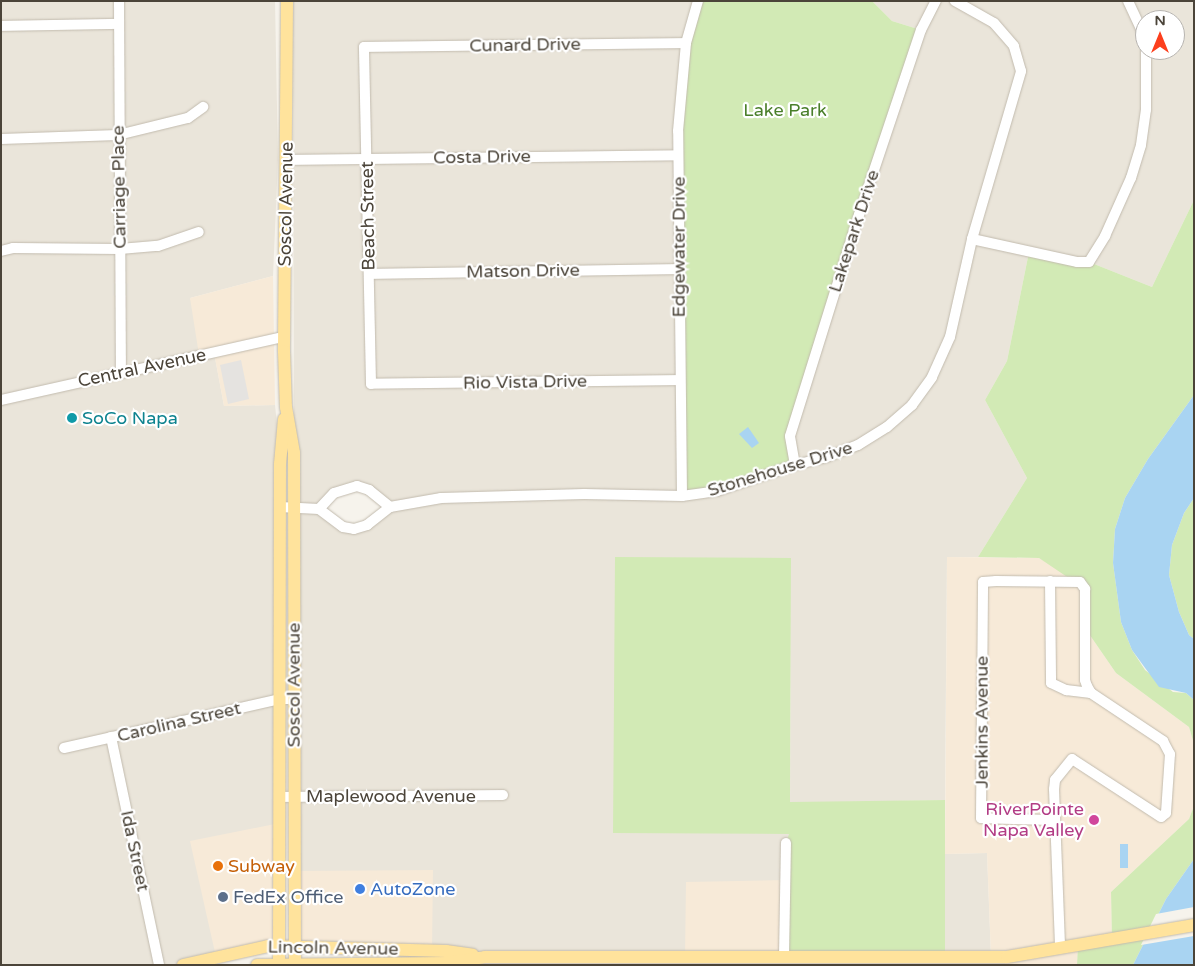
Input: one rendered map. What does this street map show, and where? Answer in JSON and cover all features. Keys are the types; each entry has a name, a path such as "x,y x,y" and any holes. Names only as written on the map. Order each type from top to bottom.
{"main road":[{"name":"Soscol Avenue","path":"286,1 284,337 286,407 294,453 295,508 295,964"},
{"name":"Soscol Avenue","path":"279,964 280,454 286,407"},
{"name":"Lincoln Avenue","path":"257,965 447,962 485,957 678,961 784,956 983,958 1030,954 1194,924"},
{"name":"Lincoln Avenue","path":"182,965 268,946 446,950 485,957"}],"street":[{"name":"Carriage Place","path":"119,1 118,135 121,372"},
{"name":"Edgewater Drive","path":"682,496 678,269 678,131 686,42 698,1"},
{"name":"Lakepark Drive","path":"796,465 790,436 862,205 921,30 936,1"},
{"name":"Stonehouse Drive","path":"319,509 343,527 354,529 367,525 390,507 441,498 584,494 682,496 718,491 796,465 824,458 858,445 887,427 912,405 932,377 950,337 972,239 1021,71 1014,46 994,23 955,1"},
{"path":"1128,1 1135,15"},
{"path":"1,26 119,24"},
{"name":"Cunard Drive","path":"364,47 686,42"},
{"name":"Beach Street","path":"364,47 371,384"},
{"path":"972,239 1077,262 1089,262 1105,236 1131,178 1141,145 1146,110 1146,60"},
{"path":"1,139 118,135 188,118 203,107"},
{"name":"Costa Drive","path":"286,160 678,155"},
{"path":"1,250 13,248 120,249 158,246 199,232"},
{"name":"Matson Drive","path":"369,274 678,269"},
{"name":"Central Avenue","path":"1,400 284,337"},
{"name":"Rio Vista Drive","path":"371,384 680,380"},
{"path":"280,507 319,509 334,493 357,486 369,490 390,507"},
{"path":"1060,948 1055,820 1056,780 1072,760 1156,816 1165,816 1170,754 1168,747 1163,741 1091,693 1066,690 1051,683 1050,580 1073,580 1080,582 1084,589 1085,680 1091,693"},
{"name":"Jenkins Avenue","path":"1050,580 983,582 982,818 1055,820"},
{"name":"Carolina Street","path":"64,748 280,698 294,699"},
{"name":"Ida Street","path":"111,737 159,965"},
{"name":"Maplewood Avenue","path":"280,797 503,795"},
{"path":"784,956 786,843"}],"shaded area":[{"path":"1,1 275,1 278,160 273,276 190,298 214,352 224,406 275,405 280,454 280,823 216,957 183,965 1,965"},
{"path":"293,1 698,1 790,436 921,30 892,21 872,1 1194,1 1194,200 1152,287 1089,262 1029,252 1007,361 985,400 1027,478 978,557 947,557 945,800 790,803 791,558 789,834 786,880 685,957 485,957 432,950 295,871","holes":["345,488 369,490 390,507 354,529 319,508"]},
{"path":"273,276 275,405 224,406 214,353 199,355 190,298"},
{"path":"241,360 249,399 228,404 220,365"},
{"path":"947,557 1039,558 1080,582 1085,628 1116,673 1189,727 1194,744 1194,806 1189,819 1111,892 1112,939 1078,945 1077,965 295,965 685,956 686,882 786,880 785,956 991,957 987,853 945,854"},
{"path":"280,823 279,946 216,957 190,841"},
{"path":"987,853 991,957 945,958 945,854"},
{"path":"433,870 432,950 295,946 295,871"}],"green space":[{"name":"Lake Park","path":"698,1 872,1 892,21 921,30 790,436 795,465 682,496 678,269 686,43"},
{"path":"1194,200 1194,395 1148,459 1125,498 1115,529 1113,563 1121,622 1132,650 1145,670 1173,692 1186,693 1194,700 1194,744 1189,727 1116,673 1085,628 1085,589 1039,558 978,557 1027,478 985,400 1007,361 1029,252 1089,262 1152,287"},
{"path":"1194,498 1194,639 1189,635 1179,612 1169,575 1172,545 1184,513"},
{"path":"615,557 791,558 790,802 945,800 945,958 784,956 786,843 789,834 613,833"},
{"path":"1194,806 1194,859 1166,899 1133,965 1077,965 1078,945 1112,939 1111,892 1189,819"}],"water":[{"path":"1194,395 1194,498 1184,513 1172,545 1169,575 1179,612 1189,635 1194,639 1194,700 1186,693 1159,687 1132,650 1121,622 1113,563 1115,529 1125,498 1148,459"},
{"path":"748,427 759,443 752,448 739,434"},
{"path":"1120,844 1128,844 1128,868 1120,868"},
{"path":"1194,859 1194,965 1133,965 1166,899"}],"pier":[{"path":"1194,907 1194,936 1141,945 1156,914"}],"place":[{"name":"SoCo Napa","path":"72,418"},
{"name":"RiverPointe Napa Valley","path":"1094,820"},
{"name":"Subway","path":"218,866"},
{"name":"AutoZone","path":"360,889"},
{"name":"FedEx Office","path":"223,897"}]}
